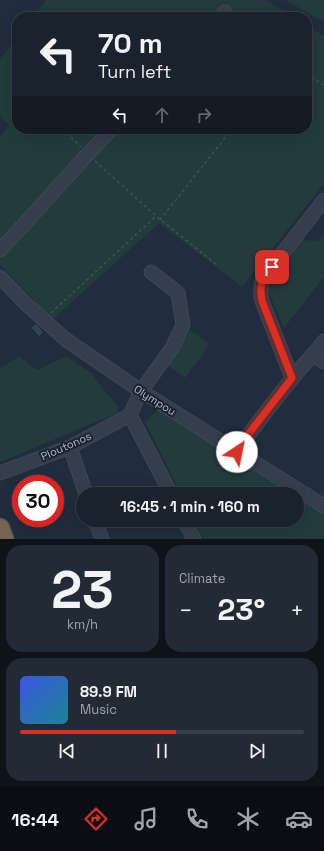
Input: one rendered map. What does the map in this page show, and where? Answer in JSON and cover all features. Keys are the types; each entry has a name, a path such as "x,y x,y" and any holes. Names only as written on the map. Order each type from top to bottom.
{"highway":[{"path":"0,528 4,539"}],"street":[{"path":"0,250 107,134"},
{"path":"292,378 262,301 260,292 261,285 263,278 324,200"},
{"path":"151,272 178,293 183,325 172,348 141,391 130,415 166,487"},
{"name":"Olympou","path":"0,277 65,340 141,391 324,506"},
{"path":"237,452 250,432 292,378 319,358 324,341"},
{"name":"Ploutonos","path":"0,473 70,447 130,415"},
{"path":"70,447 84,487"},
{"path":"98,527 102,539"},
{"path":"188,527 194,539"}],"path":[{"path":"312,77 324,86"},
{"path":"67,134 160,220 216,265"},
{"path":"160,220 228,134"},
{"path":"44,320 156,216"}],"green space":[{"path":"46,0 266,0 285,12 37,12"},
{"path":"285,0 324,0 324,22 312,15 312,12 306,12"},
{"path":"312,29 324,36 324,184 242,287 159,223 52,320 0,264 0,137 9,125 0,116 0,59 12,43 12,134 312,134"},
{"path":"324,233 324,277 284,328 266,286 301,240 318,241"},
{"path":"190,330 210,344 185,378 165,363"},
{"path":"19,356 37,370 66,356 91,373 118,407 117,413 0,462 0,369"},
{"path":"160,408 283,487 178,487 145,422"},
{"path":"304,500 324,513 324,539 203,539 197,527 304,527"}],"building":[{"path":"36,323 44,332 39,337 31,328"}],"route":[{"path":"237,452 250,432 292,378 262,301 260,292 263,278 272,267"}]}
